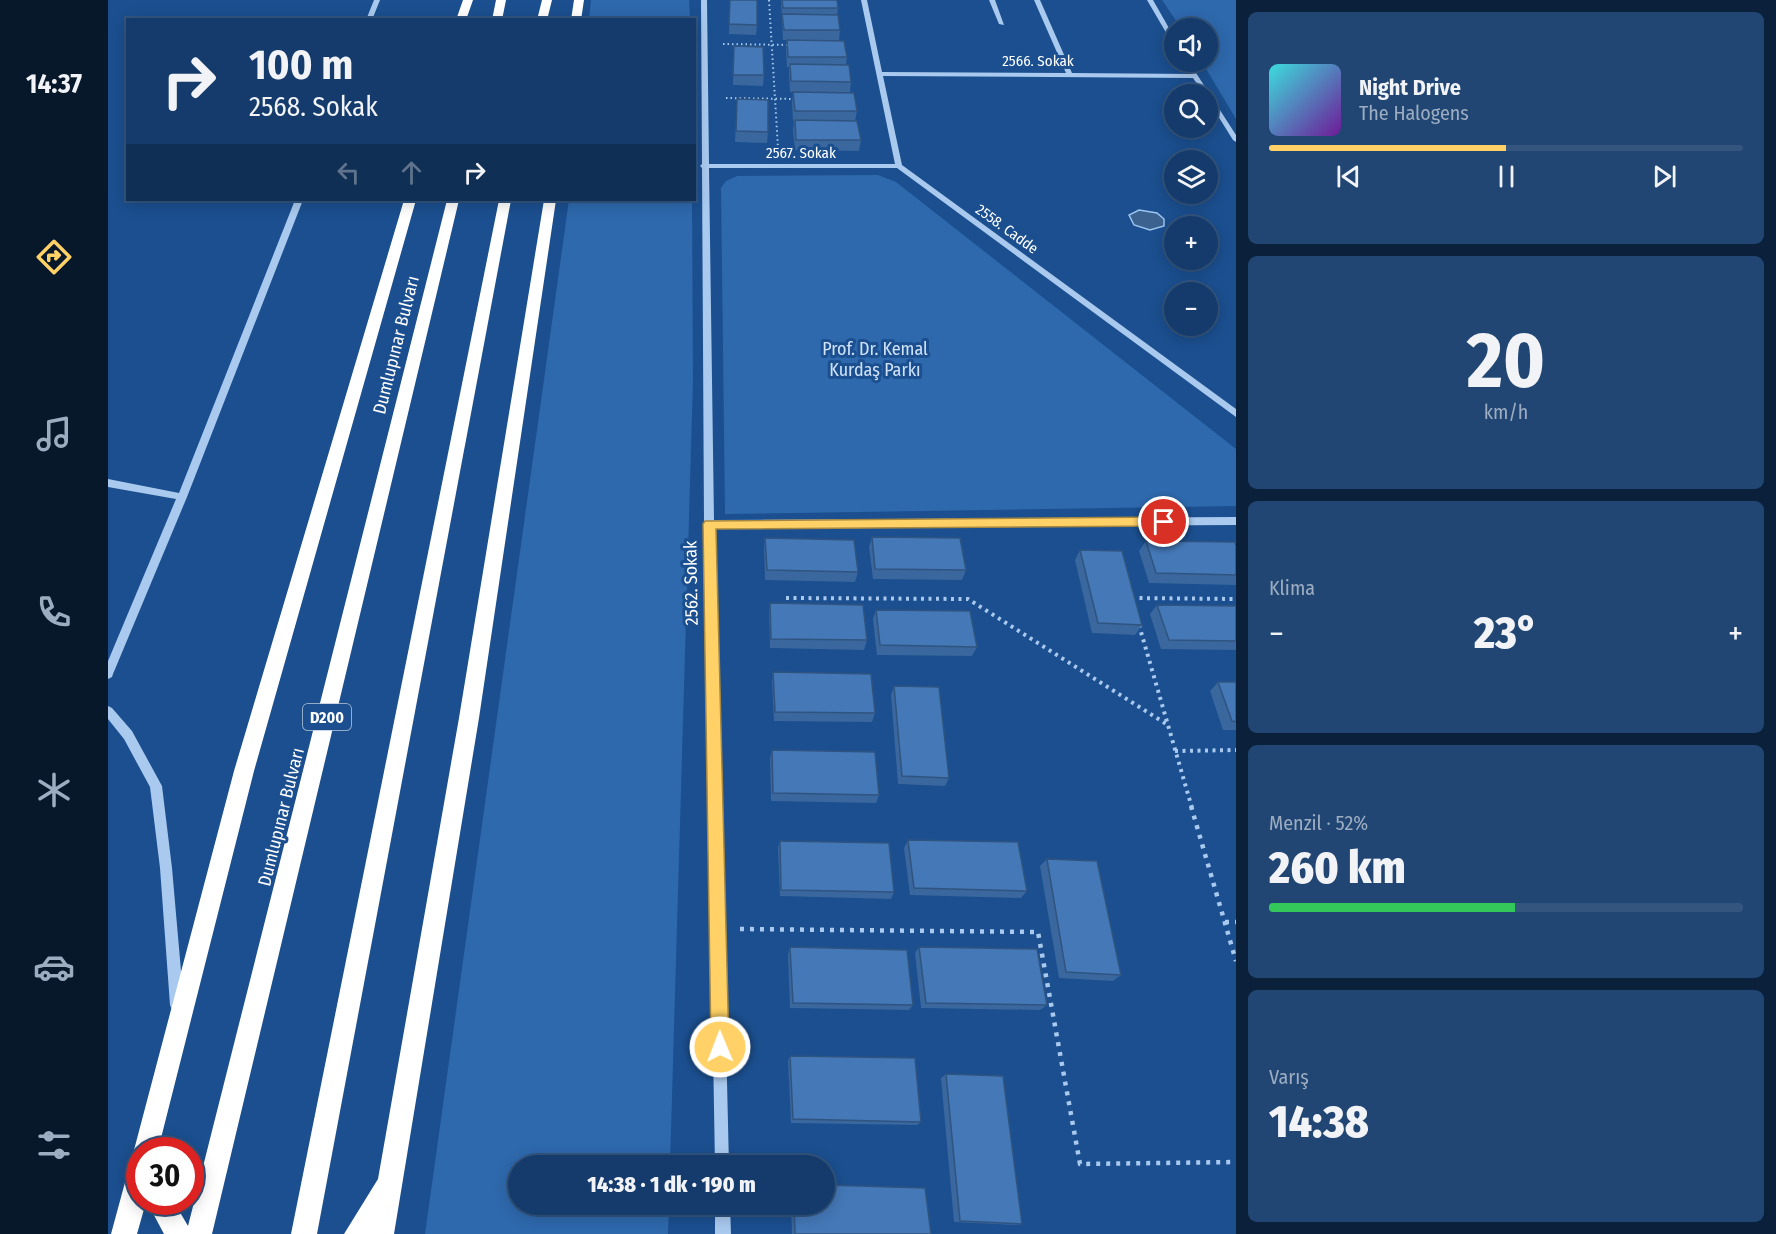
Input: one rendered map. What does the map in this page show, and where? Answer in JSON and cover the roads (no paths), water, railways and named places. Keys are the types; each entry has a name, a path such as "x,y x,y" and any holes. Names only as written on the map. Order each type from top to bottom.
{"highway":[{"path":"462,18 468,0"},
{"path":"497,18 501,0"},
{"path":"542,18 547,0"},
{"path":"576,18 579,0"},
{"path":"149,1137 243,771 410,201"},
{"name":"Dumlupınar Bulvarı","path":"199,1234 453,201"},
{"path":"304,1234 505,201"},
{"path":"381,1234 469,718 550,201"},
{"path":"357,1234 390,1180"},
{"path":"124,1234 129,1215"},
{"path":"167,1215 178,1234"}],"street":[{"path":"370,18 376,0"},
{"name":"2562. Sokak","path":"704,0 709,524 722,1155"},
{"path":"864,0 898,166"},
{"path":"992,0 1002,24"},
{"path":"1037,0 1070,75"},
{"path":"1150,0 1164,24"},
{"path":"1192,72 1200,84"},
{"name":"2566. Sokak","path":"880,74 1195,76"},
{"path":"1218,112 1236,140"},
{"name":"2567. Sokak","path":"704,166 898,166"},
{"name":"2558. Cadde","path":"898,166 1232,405 1236,414"},
{"path":"108,674 182,497 299,201"},
{"path":"108,483 182,497"},
{"path":"709,524 1236,521"},
{"path":"108,711 128,735 156,786 166,868 178,1025"},
{"path":"723,1215 723,1234"}],"park label":[{"name":"Prof. Dr. Kemal Kurdaş Parkı","path":"875,359"}]}
